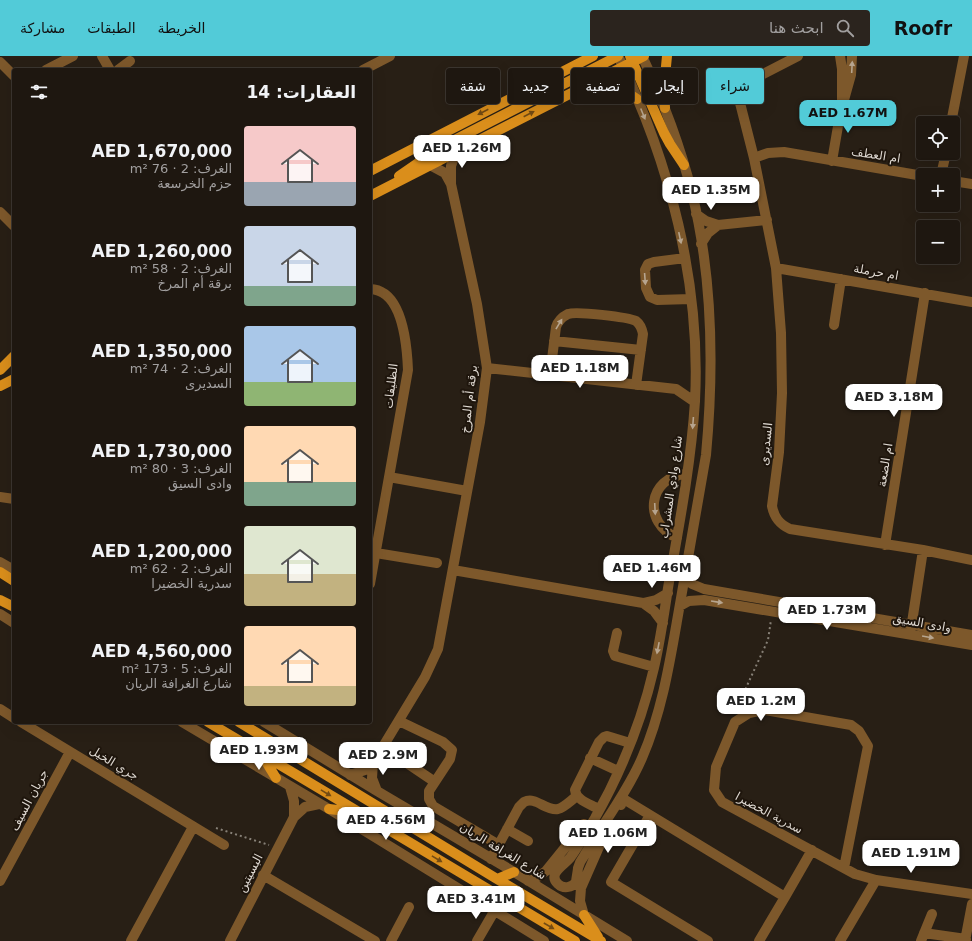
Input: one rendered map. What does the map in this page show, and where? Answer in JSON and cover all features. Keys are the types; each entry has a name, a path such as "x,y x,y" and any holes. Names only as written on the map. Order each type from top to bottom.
{"main road":[{"path":"372,170 584,59 593,56"},
{"path":"384,189 441,147 618,56"},
{"path":"665,108 664,87 667,56"},
{"path":"623,67 637,57 664,133 684,165"},
{"path":"372,195 571,93"},
{"path":"0,360 12,355"},
{"path":"0,370 12,356"},
{"path":"0,386 12,380"},
{"path":"0,572 12,580"},
{"path":"0,600 12,606"},
{"path":"211,724 575,941"},
{"path":"242,724 601,941"},
{"path":"261,754 276,778"},
{"path":"329,810 358,812"},
{"path":"497,879 514,872"},
{"path":"584,915 601,941"}],"street":[{"path":"50,68 73,56"},
{"path":"102,56 109,68"},
{"path":"367,68 390,56"},
{"name":"شارع وادي المشراب","path":"618,56 637,99 666,178 685,258 691,299 696,361 695,402 692,440 663,623 654,667 645,700 630,744 614,782 572,856 556,871 555,878 559,885 562,887 570,887 576,882 581,861 614,808 622,798"},
{"name":"السديرى","path":"798,56 748,82 740,89 739,99 754,158 776,268 781,333 782,393 779,452 772,506 773,513 782,526 790,529 923,550 972,560"},
{"path":"832,160 842,103 842,69 840,56"},
{"path":"842,103 847,94 851,75 852,56"},
{"path":"952,116 964,56"},
{"name":"شارع وادي المشراب","path":"584,915 580,901 581,888 603,837 619,808 622,798 642,758 658,713 664,690 680,606 706,455 710,390 710,324 696,214 684,165 665,108 637,57"},
{"path":"121,68 130,61"},
{"path":"0,62 12,74"},
{"name":"برقة أم المرخ","path":"350,775 365,770 373,763 426,677 438,649 480,422 487,368 477,304 451,184 451,166 456,152"},
{"name":"ام العطف","path":"754,158 768,153 784,152 916,175"},
{"name":"برقة أم المرخ","path":"430,165 445,173 451,184"},
{"path":"960,182 972,184"},
{"path":"0,212 12,224"},
{"path":"696,214 706,221 718,225 767,220"},
{"path":"701,244 708,234 718,225"},
{"path":"685,258 648,264 645,270 646,288 650,297 657,300 691,299"},
{"name":"ام حرملة","path":"776,268 972,302"},
{"path":"834,325 841,279"},
{"name":"الظليفات","path":"372,289 382,292 389,297 394,304 402,322 407,358 407,381 372,574"},
{"name":"ام الضعة","path":"885,545 925,294"},
{"path":"550,375 556,327 561,319 570,314 582,313 627,318 635,320 638,323 642,330 641,350 636,384"},
{"path":"554,341 641,350"},
{"path":"487,368 676,389 695,402"},
{"path":"676,389 695,378"},
{"path":"677,538 661,528 655,517 654,505 657,494 663,484 673,477 686,474"},
{"path":"389,478 467,491"},
{"path":"0,497 12,499"},
{"path":"911,629 923,550"},
{"path":"376,553 436,563"},
{"path":"0,562 12,569"},
{"path":"453,570 642,603 656,600 668,593"},
{"name":"وادى السيق","path":"685,577 692,584 704,589 911,629 972,645"},
{"name":"وادى السيق","path":"680,606 689,601 699,599 773,611 911,629 972,635"},
{"path":"642,603 654,611 663,623"},
{"path":"0,614 12,622"},
{"path":"617,633 613,651 615,656 654,667"},
{"path":"0,709 12,717"},
{"path":"749,713 765,710 851,725 859,731 868,746 844,868"},
{"name":"سدرية الخضيرا","path":"749,713 735,722 716,767 714,790 722,802 855,874 876,880 972,894"},
{"path":"399,721 443,742 452,750 450,759 429,791 428,795 433,806 499,846"},
{"name":"جري الخيل","path":"24,724 224,845"},
{"path":"185,724 544,941"},
{"name":"شارع الغرافة الريان","path":"267,724 627,941"},
{"path":"595,807 577,796 576,793 576,786 590,758 599,742 604,737 611,736 630,744"},
{"path":"383,747 435,782"},
{"name":"جريان السيف","path":"0,881 70,752"},
{"path":"590,758 618,771"},
{"path":"373,763 372,778 377,791"},
{"path":"528,881 541,876 546,871 576,834 603,794 614,782"},
{"path":"290,787 294,801 294,817"},
{"path":"491,859 519,807 524,802 533,800 548,807 558,809 577,796"},
{"path":"622,798 785,897"},
{"name":"البسيتين","path":"230,941 294,817 305,807 319,804"},
{"path":"650,815 610,882 708,941"},
{"path":"131,941 193,827"},
{"path":"507,829 528,841"},
{"path":"759,941 812,850"},
{"path":"263,875 375,941"},
{"path":"840,941 876,880"},
{"path":"932,914 923,937 965,940 972,904"},
{"path":"391,941 409,907"},
{"path":"476,941 495,910"}],"path":[{"path":"749,713 745,702 745,690 768,640 773,611"},
{"path":"216,828 277,848"}]}
